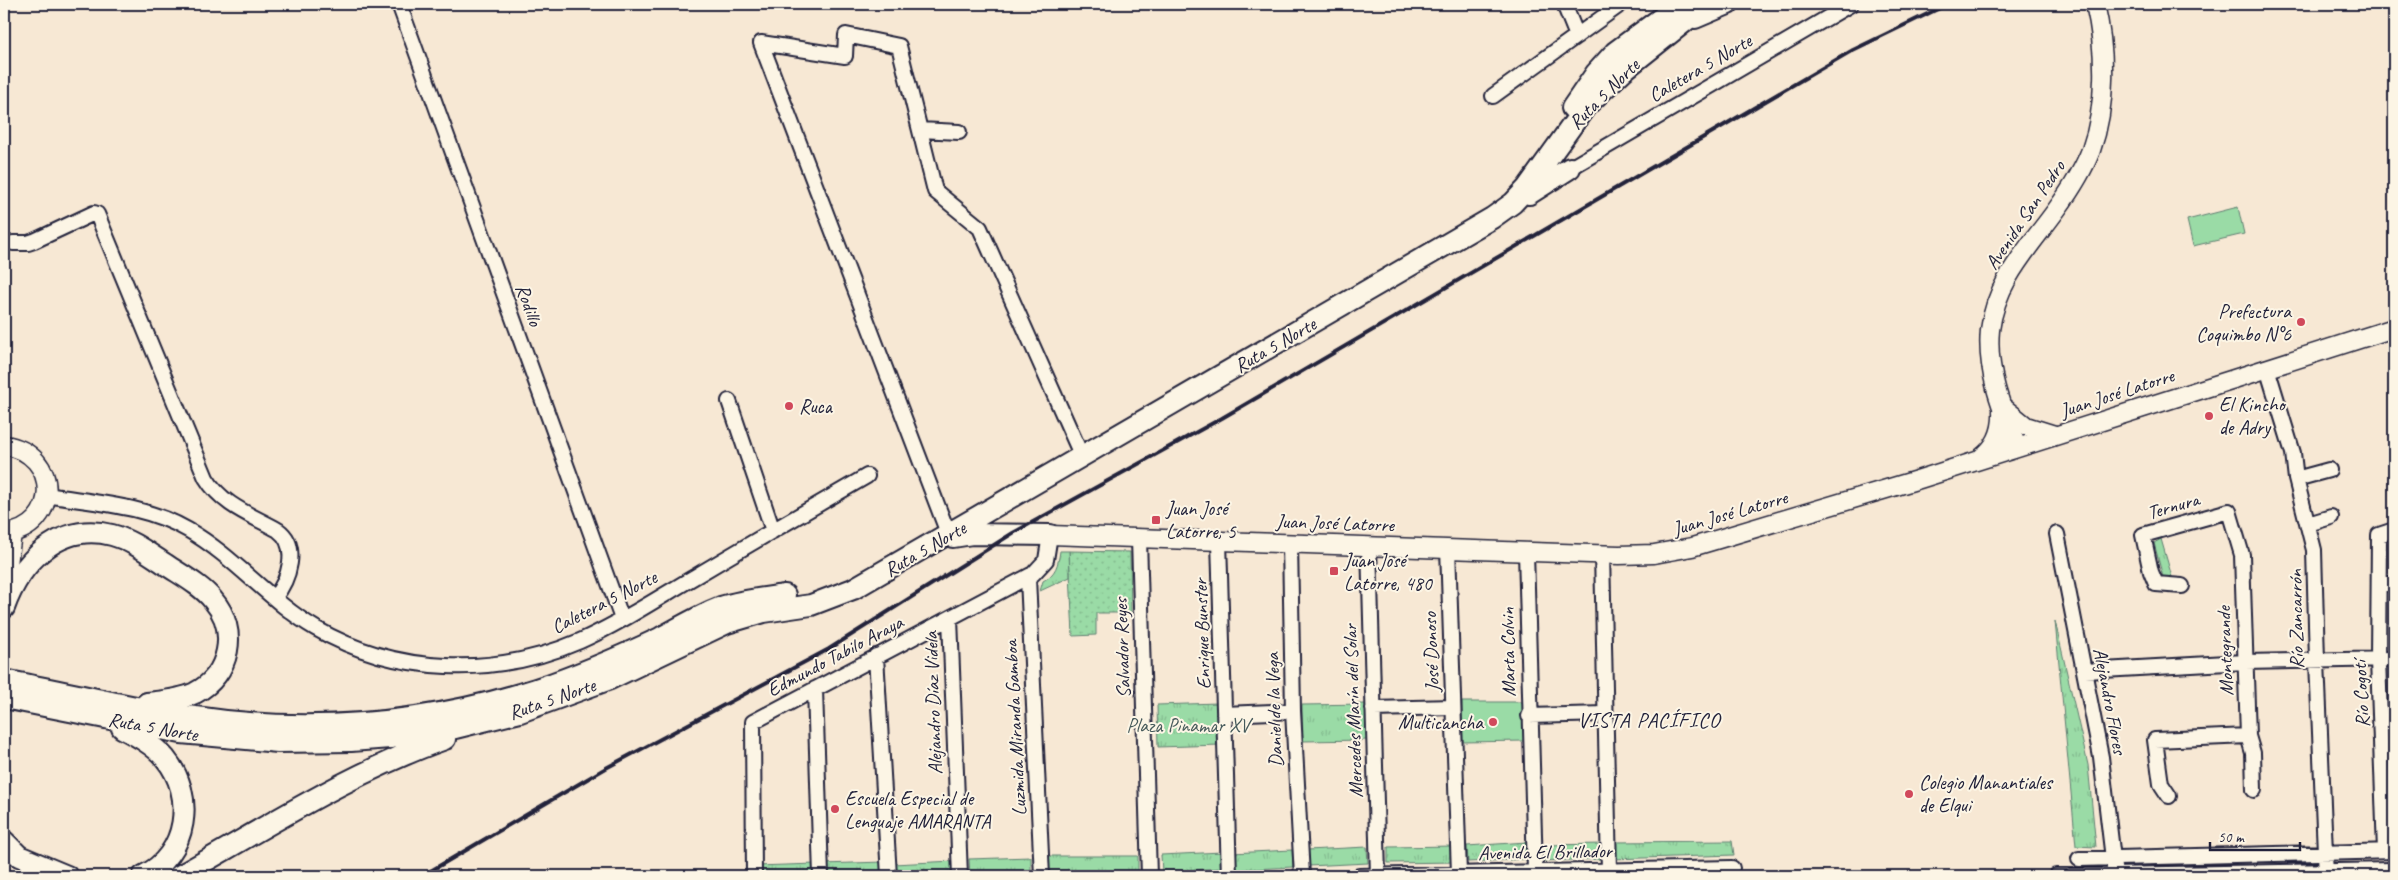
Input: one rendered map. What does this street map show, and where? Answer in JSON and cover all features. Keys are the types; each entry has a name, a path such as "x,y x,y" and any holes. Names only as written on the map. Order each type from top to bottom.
{"highway":[{"path":"1645,30 1668,4"},
{"name":"Ruta 5 Norte","path":"4,680 34,695 102,718 210,737 313,742 370,740 422,734 520,712 610,679 727,623 764,612 811,605 840,595 1079,450 1469,223 1502,201 1521,184 1534,168 1551,137 1600,68 1615,52 1645,30 1707,4"},
{"path":"1681,14 1728,4"},
{"name":"Ruta 5 Norte","path":"4,698 34,695 122,704 218,720 310,726 365,723 419,717 478,705 538,688 598,666 720,608 750,600 816,591 842,584 1000,506 1506,209 1534,180 1566,131 1586,106 1681,14"},
{"path":"1506,209 1570,168"},
{"path":"1000,506 1004,523 1013,533"},
{"path":"4,608 18,580 38,553 60,540 84,533 110,535 128,542 202,589 214,600 226,624 228,644 220,670 209,684 188,696 169,700 122,704"},
{"path":"945,533 1050,535"},
{"path":"179,876 387,762 520,712"},
{"path":"102,718 138,737 159,751 174,771 182,794 183,822 176,843 165,860 143,876"},
{"path":"4,841 19,856 67,876"}],"main road":[{"name":"Avenida San Pedro","path":"2017,447 1996,392 1990,361 1990,330 1996,301 2017,260 2057,208 2081,172 2091,150 2096,130 2103,68 2095,4"},
{"name":"Juan José Latorre","path":"1050,535 1290,542 1526,552 1654,554 1692,547 1978,460 2394,328"},
{"path":"2002,406 2026,426 2056,435"},
{"path":"1978,460 1990,449 1999,436 2003,421 2002,406"},
{"path":"4,445 24,450 39,465 47,484 45,504 36,520 29,526 8,534 4,595"}],"street":[{"name":"Rodillo","path":"399,4 622,619"},
{"path":"1564,4 1577,36"},
{"path":"1493,96 1621,4"},
{"name":"Caletera 5 Norte","path":"1570,168 1851,4"},
{"path":"945,533 762,43 845,56 846,35 899,46 935,191 980,228 1079,450"},
{"path":"920,130 959,132"},
{"path":"13,243 28,243 94,213 97,214 206,478 215,492 224,500 284,534 290,557 288,573 281,589 274,598"},
{"name":"Río Zancarrón","path":"2267,368 2293,453 2296,479 2308,524 2315,561 2316,661 2326,874"},
{"path":"729,400 773,531"},
{"path":"2296,479 2329,470"},
{"name":"Caletera 5 Norte","path":"47,494 127,507 164,518 187,529 209,543 274,598 317,629 359,649 397,660 442,666 488,665 535,656 580,641 622,619 867,476"},
{"name":"Ternura","path":"2182,586 2156,584 2151,572 2143,535 2229,511"},
{"name":"Montegrande","path":"2229,511 2242,556 2244,662 2248,736 2254,753 2254,790"},
{"path":"2308,524 2331,517"},
{"name":"Río Cogotí","path":"2390,851 2388,726 2378,660 2379,535 2394,530"},
{"name":"Alejandro Flores","path":"2057,534 2101,757 2115,876"},
{"name":"Edmundo Tabilo Araya","path":"754,876 753,722 1028,578 1046,560 1050,535"},
{"name":"Salvador Reyes","path":"1139,539 1149,876"},
{"name":"Enrique Bunster","path":"1219,541 1229,876"},
{"name":"Daniel de la Vega","path":"1290,542 1294,710 1302,876"},
{"name":"Mercedes Marín del Solar","path":"1368,545 1378,876"},
{"name":"José Donoso","path":"1448,548 1459,874"},
{"name":"Marta Colvin","path":"1526,552 1529,716 1535,871"},
{"path":"1602,553 1609,871"},
{"name":"Luzmida Miranda Gamboa","path":"1028,578 1042,876"},
{"path":"2379,584 2394,584"},
{"name":"Alejandro Díaz Videla","path":"950,618 960,876"},
{"path":"876,656 889,876"},
{"path":"2085,671 2244,662 2394,659"},
{"path":"815,689 821,876"},
{"path":"1373,710 1453,707"},
{"path":"1224,714 1294,710"},
{"path":"1529,716 1605,714"},
{"path":"2169,796 2161,784 2155,740 2248,736"},
{"path":"2079,859 2390,851"},
{"name":"Avenida El Brillador","path":"1359,876 1535,871 1663,871 1732,868"},
{"path":"2056,876 2326,874 2394,870"},
{"path":"1663,871 1682,876"}],"green space":[{"path":"2238,207 2244,234 2193,246 2187,220"},
{"path":"2161,539 2172,577 2163,577 2154,543"},
{"path":"1060,551 1069,551 1070,577 1040,591 1043,581 1056,569"},
{"path":"1069,551 1130,552 1131,613 1096,613 1096,635 1073,636"},
{"path":"2055,621 2088,765 2096,847 2076,846"},
{"name":"Multicancha","path":"1462,702 1523,702 1524,741 1463,742"},
{"name":"Plaza Pinamar XV","path":"1218,703 1220,745 1158,747 1157,705"},
{"path":"1366,704 1367,740 1303,741 1302,705"},
{"path":"1732,841 1734,855 1613,859 1613,842"},
{"path":"1527,842 1528,859 1468,862 1467,846"},
{"path":"1604,844 1605,859 1540,861 1540,845"},
{"path":"1456,846 1456,862 1388,863 1388,847"},
{"path":"1367,847 1368,863 1308,866 1307,850"},
{"path":"1292,850 1293,867 1233,870 1232,853"},
{"path":"1222,852 1223,868 1162,872 1161,855"},
{"path":"1047,856 1138,856 1138,871 1049,876"},
{"path":"1031,857 1031,874 970,876 969,859"},
{"path":"954,861 955,876 894,876 893,864"},
{"path":"883,862 884,876 823,876 823,864"},
{"path":"816,864 817,876 756,876 756,866"}],"railway":[{"path":"422,876 606,768 829,649 1013,533 1222,418 1853,50 1948,4"}],"place":[{"name":"Prefectura Coquimbo N°6","path":"2301,322"},
{"name":"Ruca","path":"789,406"},
{"name":"El Kincho de Adry","path":"2209,416"},
{"name":"Juan José Latorre, 5","path":"1156,520"},
{"name":"Juan José Latorre, 480","path":"1334,571"},
{"name":"Multicancha","path":"1493,722"},
{"name":"Colegio Manantiales de Elqui","path":"1909,794"},
{"name":"Escuela Especial de Lenguaje AMARANTA","path":"835,809"}],"district":[{"name":"VISTA PACÍFICO","path":"1649,720"}]}
